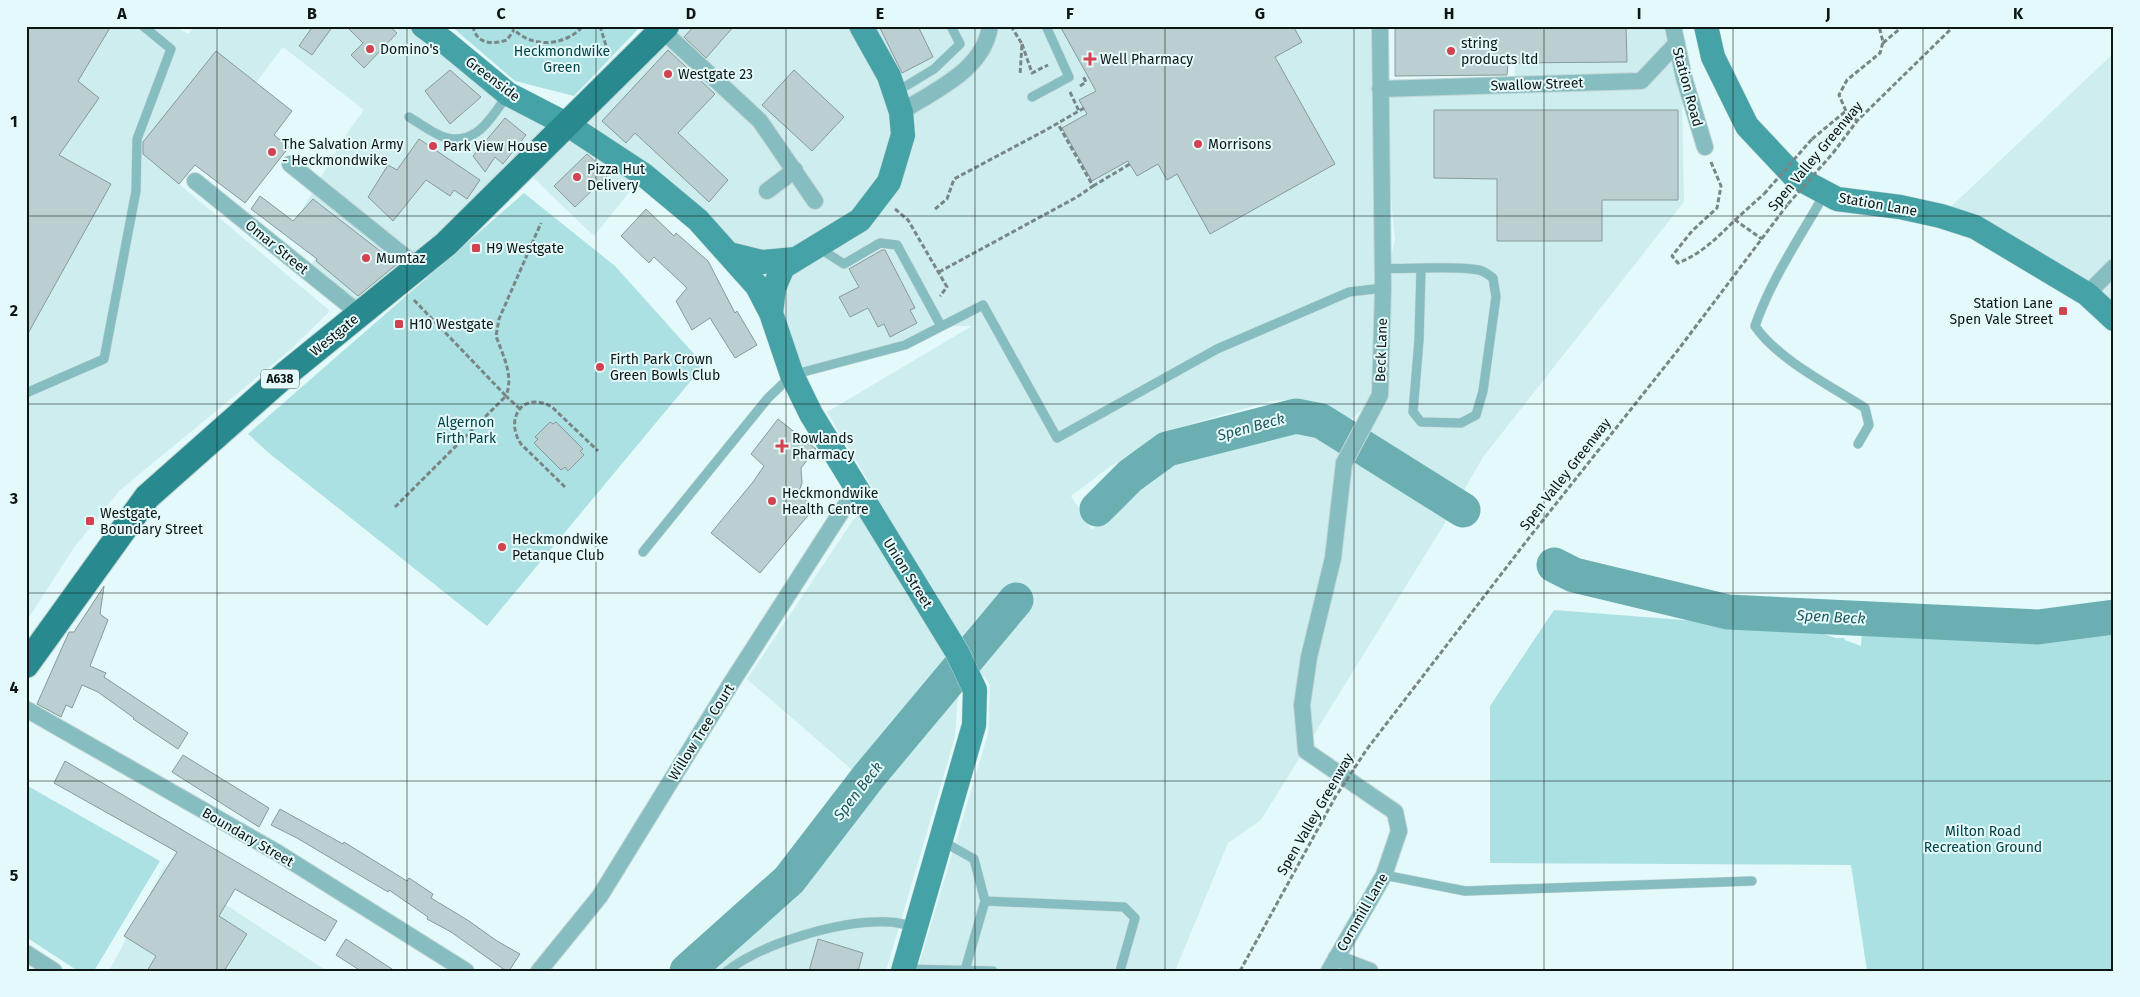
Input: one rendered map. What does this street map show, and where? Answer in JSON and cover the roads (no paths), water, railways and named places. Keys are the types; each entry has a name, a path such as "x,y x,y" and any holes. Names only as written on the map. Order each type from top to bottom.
{"main road":[{"name":"Westgate","path":"26,665 146,497 287,373 446,244 664,28"}],"street":[{"path":"771,313 774,288 783,267 860,220 889,182 903,135 898,102 889,76 861,26"},
{"path":"898,102 966,70 982,52 990,26"},
{"name":"Beck Lane","path":"1306,751 1302,705 1309,657 1332,558 1344,463 1380,395 1383,268 1380,26"},
{"name":"Station Road","path":"1673,26 1684,78 1705,147"},
{"name":"Station Lane","path":"1706,26 1713,57 1747,126 1794,176 1837,199 1900,207 1941,216 1975,227 2088,294 2114,319"},
{"path":"664,28 760,121 815,200"},
{"name":"Greenside","path":"429,29 508,94 568,125"},
{"name":"Swallow Street","path":"1380,89 1641,81 1677,43"},
{"name":"Union Street","path":"568,125 644,175 698,220 757,286 771,313 792,375 811,414 957,652 975,690 974,725 903,970"},
{"path":"290,164 418,267"},
{"path":"767,191 795,170"},
{"name":"Omar Street","path":"195,181 360,314"},
{"path":"729,254 762,262 795,259"},
{"path":"2088,294 2114,267"},
{"name":"Willow Tree Court","path":"539,971 600,896 706,723 856,489"},
{"name":"Boundary Street","path":"26,709 278,853 466,971"},
{"name":"Cornmill Lane","path":"1306,751 1395,812 1399,831 1384,875 1332,964"},
{"path":"26,953 54,971"},
{"path":"1332,964 1370,971"}],"lane":[{"path":"26,393 104,359 136,191 137,139 171,49 142,26"},
{"path":"898,102 960,44 951,26"},
{"path":"1032,97 1069,77 1046,26"},
{"path":"409,117 446,138 466,138 483,128 508,94"},
{"path":"1826,193 1775,283 1755,326 1765,340 1812,374 1865,408 1869,425 1858,444"},
{"path":"816,247 844,264 880,243 897,245 941,326"},
{"path":"1383,268 1481,270 1493,278 1496,297 1483,391 1476,415 1461,423 1421,422 1413,412 1419,340 1421,269"},
{"path":"643,552 768,398 792,375 905,345 983,305 1057,438 1217,349 1349,292 1383,288"},
{"path":"941,841 974,859 985,900 964,970"},
{"path":"1384,875 1464,891 1752,880"},
{"path":"985,900 1124,907 1135,918 1120,971"},
{"path":"727,971 770,946 806,935 869,923 889,922 916,927"},
{"path":"903,970 993,971"}],"waterway":[{"name":"Spen Beck","path":"1097,509 1130,476 1167,449 1296,416 1321,421 1463,510"},
{"name":"Spen Beck","path":"1554,565 1574,575 1728,612 2038,627 2114,617"},
{"name":"Spen Beck","path":"687,971 789,880 869,776 1016,600"}],"place":[{"name":"Domino's","path":"370,49"},
{"name":"string products ltd","path":"1451,51"},
{"name":"Well Pharmacy","path":"1090,59"},
{"name":"Westgate 23","path":"668,74"},
{"name":"Morrisons","path":"1198,144"},
{"name":"Park View House","path":"433,146"},
{"name":"The Salvation Army - Heckmondwike","path":"272,152"},
{"name":"Pizza Hut Delivery","path":"577,177"},
{"name":"H9 Westgate","path":"476,248"},
{"name":"Mumtaz","path":"366,258"},
{"name":"Station Lane Spen Vale Street","path":"2063,311"},
{"name":"H10 Westgate","path":"399,324"},
{"name":"Firth Park Crown Green Bowls Club","path":"600,367"},
{"name":"Rowlands Pharmacy","path":"782,446"},
{"name":"Heckmondwike Health Centre","path":"772,501"},
{"name":"Westgate, Boundary Street","path":"90,521"},
{"name":"Heckmondwike Petanque Club","path":"502,547"}],"park label":[{"name":"Heckmondwike Green","path":"562,59"},
{"name":"Algernon Firth Park","path":"466,430"},
{"name":"Milton Road Recreation Ground","path":"1983,840"}]}
